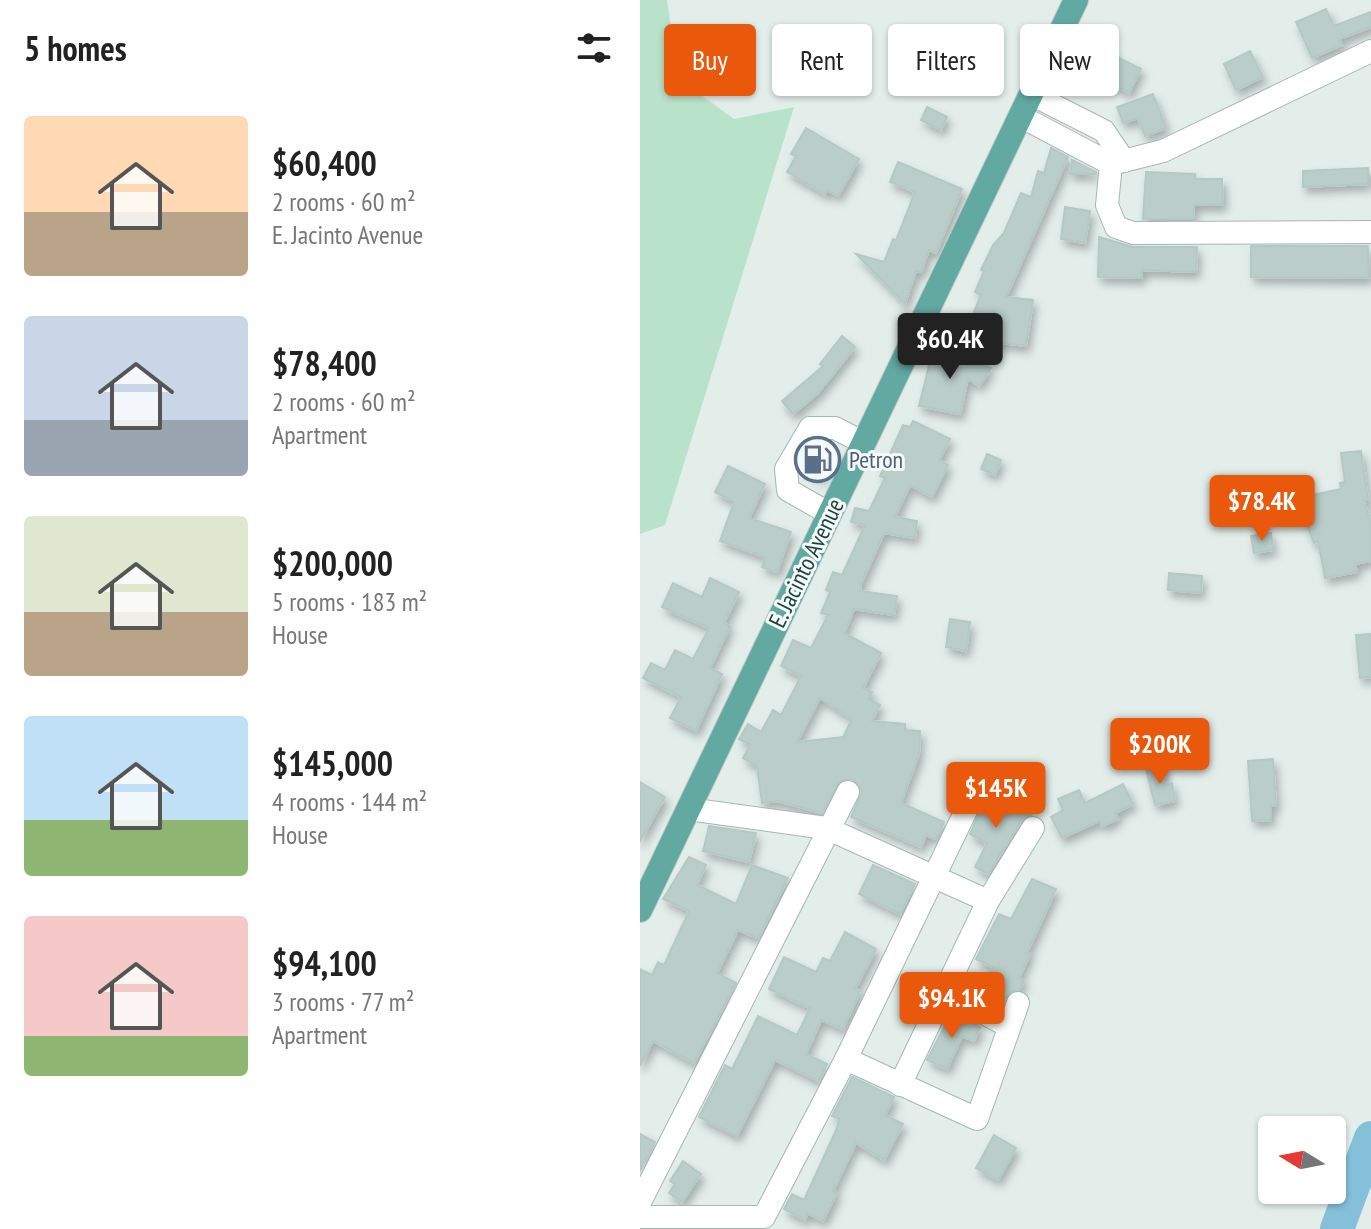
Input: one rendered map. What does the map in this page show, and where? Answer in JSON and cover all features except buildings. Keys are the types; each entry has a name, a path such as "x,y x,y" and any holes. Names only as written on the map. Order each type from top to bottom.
{"main road":[{"name":"E. Jacinto Avenue","path":"1065,24 1076,0"},
{"name":"E. Jacinto Avenue","path":"640,910 1030,96"}],"street":[{"path":"1020,116 1118,162 1163,151 1371,51"},
{"path":"1035,96 1104,131 1118,162 1107,205 1116,227 1133,233 1371,232"},
{"path":"830,514 788,490 786,469 810,428 835,428 864,443"},
{"path":"640,1202 826,828 848,792"},
{"path":"640,1217 764,1217 846,1059 973,796"},
{"path":"688,809 826,828 988,901"},
{"path":"900,1085 988,901 1033,828"},
{"path":"945,992 1008,1026"},
{"path":"846,1059 977,1119 1018,1003"}],"green space":[{"path":"640,0 667,0 671,24 664,24 664,96 702,96 734,119 794,107 665,525 640,534"}],"waterway":[{"path":"1337,1229 1371,1138"}],"place":[{"name":"Petron","path":"818,459"}]}
